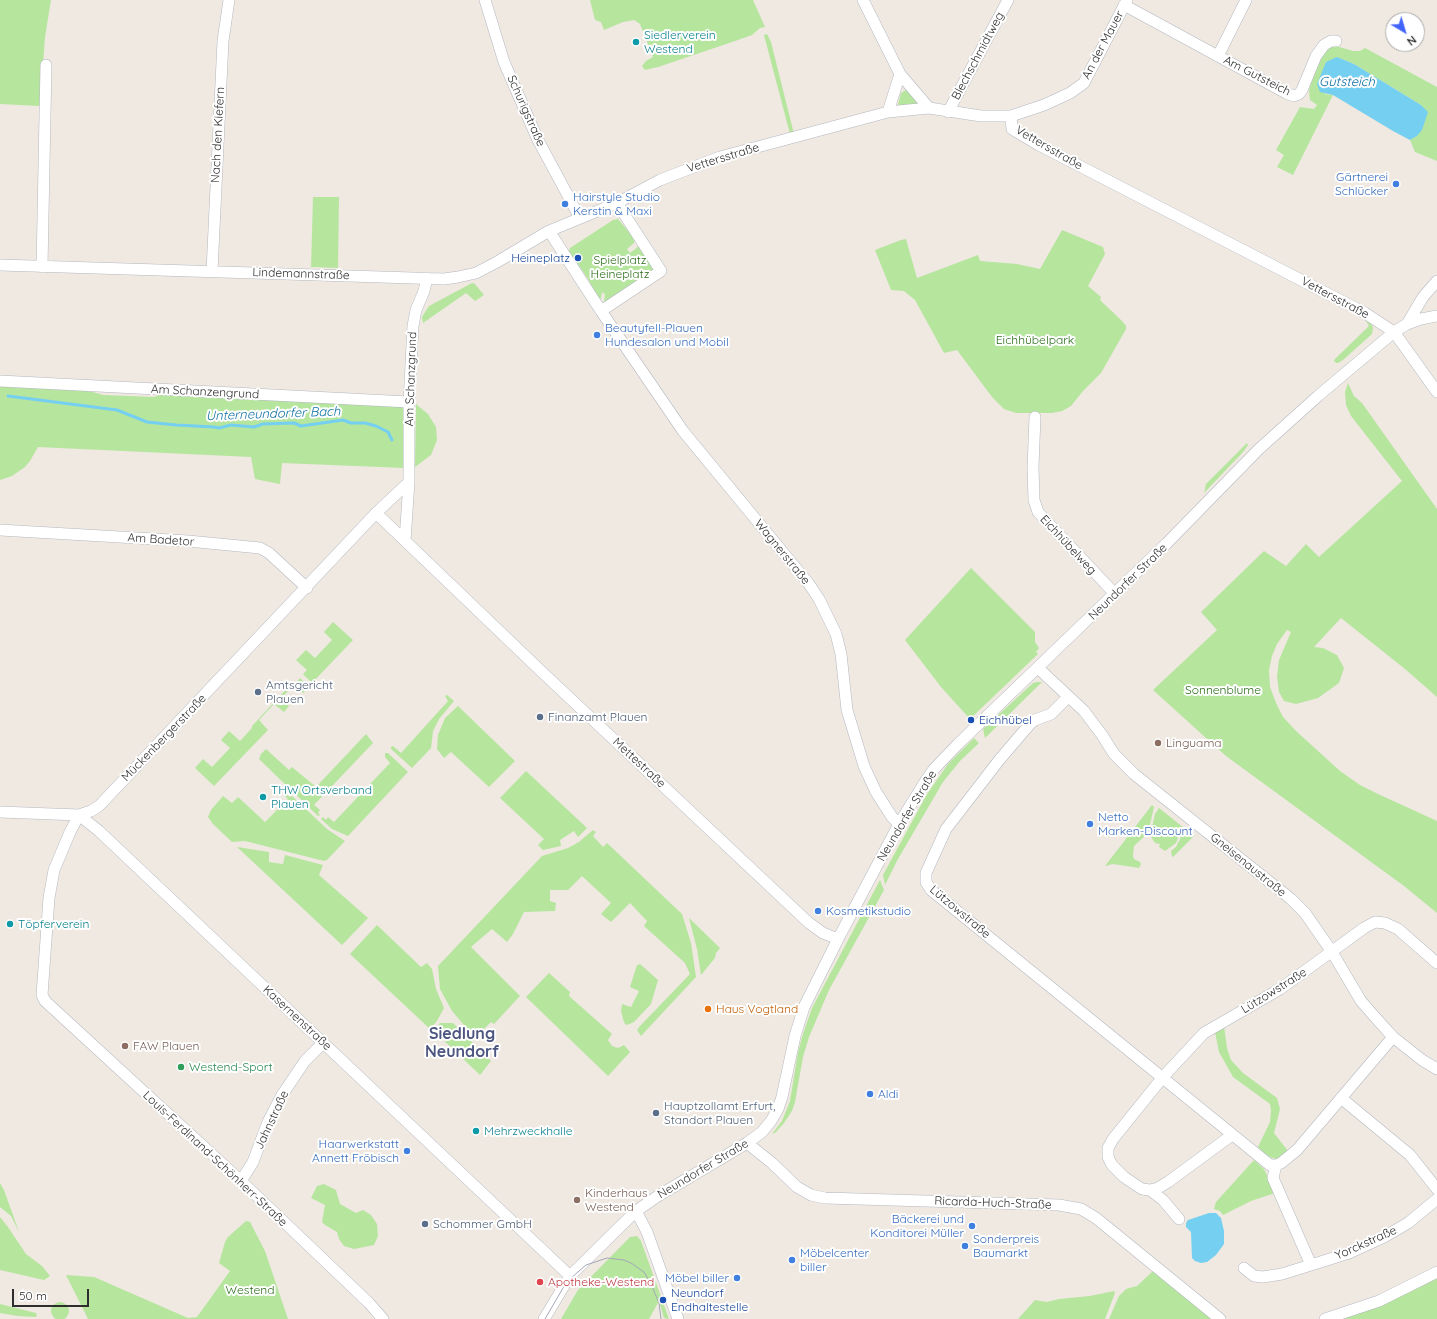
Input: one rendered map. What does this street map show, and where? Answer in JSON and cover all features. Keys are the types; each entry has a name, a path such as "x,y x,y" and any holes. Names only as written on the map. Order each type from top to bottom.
{"street":[{"name":"Nach den Kiefern","path":"212,271 223,41 229,0"},
{"name":"Schurigstraße","path":"484,0 504,62 538,140 580,218"},
{"path":"863,0 900,74 929,108"},
{"name":"Blechschmidtweg","path":"948,112 1008,0"},
{"name":"Am Gutsteich","path":"1218,56 1246,0"},
{"name":"Am Gutsteich","path":"1126,2 1218,56 1294,96 1299,94 1302,90 1316,56 1324,45 1336,41"},
{"name":"An der Mauer","path":"1011,116 1044,105 1070,93 1084,83 1126,2"},
{"path":"42,267 46,65"},
{"path":"888,112 900,74"},
{"name":"Vettersstraße","path":"617,203 660,180 720,157 888,112 929,108 981,116 1011,116 1012,129 1039,145 1358,310 1394,332"},
{"path":"617,203 661,271 601,311 549,231 580,218 617,203"},
{"name":"Lindemannstraße","path":"0,265 451,278 476,272 497,262 549,231"},
{"name":"Am Schanzgrund","path":"405,540 409,482 409,402 413,326 416,310 424,291 427,278"},
{"path":"1407,324 1423,297 1437,281"},
{"name":"Wagnerstraße","path":"601,311 683,431 809,584 828,614 836,634 841,654 846,710 862,760 876,792 892,817 899,824"},
{"path":"1407,324 1420,319 1437,316"},
{"name":"Neundorfer Straße","path":"544,1319 570,1276 636,1212 658,1196 747,1143 765,1129 778,1110 795,1036 804,1007 899,824 934,769 958,744 1167,543 1259,449 1318,396 1394,332 1407,324"},
{"path":"1394,332 1437,392"},
{"name":"Am Schanzengrund","path":"0,381 409,402"},
{"name":"Eichhübelweg","path":"1035,417 1033,467 1034,500 1038,512 1115,594"},
{"path":"376,514 409,482"},
{"name":"Mettestraße","path":"376,514 809,923 823,933 838,939"},
{"name":"Mückenbergerstraße","path":"79,815 91,811 99,806 376,514"},
{"name":"Am Badetor","path":"0,530 188,541 260,548 269,553 307,588"},
{"name":"Gneisenaustraße","path":"1038,668 1084,711 1114,754 1134,774 1292,900 1305,913 1332,952 1361,1001 1393,1037 1422,1060 1437,1069"},
{"name":"Lützowstraße","path":"1068,697 1051,714 1035,720 1030,724 1000,759 946,830 926,873 926,882 930,890 1163,1077 1232,1135 1273,1165"},
{"path":"0,812 79,815"},
{"name":"Louis-Ferdinand-Schönherr-Straße","path":"79,815 54,870 49,898 42,987 42,995 45,1001 241,1181 303,1242 369,1303 383,1319"},
{"name":"Kasernenstraße","path":"79,815 104,836 570,1276"},
{"path":"1332,952 1364,928 1375,922 1384,923 1398,929 1437,963"},
{"name":"Lützowstraße","path":"1179,1219 1163,1200 1150,1190 1142,1189 1124,1177 1112,1165 1108,1157 1108,1148 1163,1077 1204,1033 1280,989 1332,952"},
{"path":"1310,1265 1273,1178 1273,1165 1289,1157 1297,1150 1393,1037"},
{"name":"Jahnstraße","path":"241,1181 253,1162 268,1122 282,1095 305,1061 323,1043"},
{"path":"1341,1098 1410,1155 1437,1189"},
{"path":"1150,1190 1158,1188 1168,1182 1232,1135"},
{"name":"Ricarda-Huch-Straße","path":"747,1143 772,1163 797,1187 810,1195 825,1198 1059,1205 1081,1209 1096,1218 1220,1319"},
{"name":"Yorckstraße","path":"1244,1268 1254,1276 1263,1277 1282,1274 1349,1253 1384,1237 1408,1223 1437,1199"},
{"path":"636,1212 646,1232 678,1319"},
{"path":"1325,1319 1379,1301 1437,1272"}],"green space":[{"path":"0,0 51,0 45,37 40,106 0,104"},
{"path":"590,0 753,0 765,27 760,28 752,35 645,70 642,66 646,61 653,57 640,24 634,20 623,22 604,30 601,22 595,20"},
{"path":"767,34 771,42 794,134 790,134 764,35"},
{"path":"1336,46 1353,51 1360,51 1365,48 1437,87 1437,161 1415,152 1410,140 1417,136 1421,105 1354,64 1337,57 1325,94 1333,95 1293,175 1277,167 1284,155 1276,150 1300,107 1314,109 1317,105 1310,100 1309,91 1312,78 1318,63 1325,52 1329,48"},
{"path":"906,90 912,92 919,105 899,106 898,104 901,93"},
{"path":"313,197 339,197 338,268 311,267"},
{"name":"Spielplatz Heineplatz","path":"618,219 635,239 634,243 627,249 630,253 639,246 654,266 653,270 604,303 605,293 604,294 602,292 599,300 588,279 569,251 570,248 613,220"},
{"name":"Eichhübelpark","path":"1062,230 1103,247 1105,254 1088,286 1101,297 1100,300 1122,321 1126,326 1126,329 1101,373 1083,391 1071,406 1062,411 1052,413 1016,413 1004,409 992,397 957,350 944,353 915,300 904,291 891,290 875,250 906,239 917,278 978,255 980,261 1017,264 1040,269"},
{"path":"472,283 475,284 484,295 475,301 466,293 423,323 422,317 429,306"},
{"path":"1366,321 1372,325 1372,334 1343,360 1336,363 1334,361 1335,359 1369,326"},
{"name":"Sonnenblume","path":"1348,383 1354,396 1362,403 1437,509 1437,697 1405,669 1341,618 1314,647 1323,648 1337,655 1344,668 1339,683 1318,698 1296,704 1284,701 1279,692 1277,677 1279,660 1291,632 1287,630 1277,644 1272,656 1269,670 1270,687 1283,717 1296,731 1340,771 1360,785 1437,821 1437,913 1404,886 1226,756 1153,690 1217,630 1201,612 1264,551 1286,566 1306,544 1319,557 1402,481 1351,416 1346,405 1345,392"},
{"path":"0,385 67,388 103,395 154,397 164,393 405,406 404,468 282,463 280,484 255,479 251,457 38,447 25,467 12,476 0,480"},
{"path":"416,403 428,414 436,427 437,440 431,455 415,467"},
{"path":"1247,443 1248,445 1243,452 1204,493 1206,484"},
{"path":"971,568 1035,632 1035,642 1039,648 1036,652 1038,654 970,719 941,687 905,640"},
{"path":"333,622 353,640 312,683 303,674 307,670 296,660 306,650 315,658 332,640 324,632"},
{"path":"300,678 309,687 303,693 294,685 281,698 289,706 284,712 274,704 259,720 268,730 214,786 195,768 203,759 212,767 230,748 221,740 229,731 240,741 293,682 296,683"},
{"path":"1042,682 985,738 983,729 1033,683"},
{"path":"447,695 454,701 439,719 433,731 431,748 412,768 391,749 391,747 393,746 401,753 448,701 445,696"},
{"path":"458,706 515,761 489,787 451,752 444,758 437,749 438,735 445,718"},
{"path":"366,734 373,743 314,805 320,810 318,813 320,815 318,816 259,759 261,754 266,749 289,770 292,767 316,787"},
{"path":"974,738 979,743 960,761 943,782 898,859 885,885 883,875 927,794 948,764"},
{"path":"385,753 388,753 408,772 348,836 332,829 321,819 323,817 326,820 328,817 334,822 390,763 385,757"},
{"path":"526,771 587,828 578,837 574,831 560,840 561,846 543,850 538,845 544,839 500,798"},
{"path":"285,793 290,797 292,796 327,829 345,841 327,860 324,861 245,841 232,842 213,824 208,817 211,810 223,796 232,803 238,797 265,822 288,799 283,794"},
{"path":"1152,805 1154,807 1148,833 1134,846 1133,856 1134,859 1141,864 1139,868 1113,864 1105,866"},
{"path":"1159,808 1194,836 1173,857 1171,851 1176,847 1181,837 1178,832 1174,829 1168,828 1152,833 1151,832 1155,814"},
{"path":"593,830 596,832 593,836 603,847 607,843 682,914 691,943 696,977 641,1036 637,1030 640,1026 690,974 685,963 644,926 647,921 630,903 611,922 601,914 611,903 582,876 568,890 550,890 550,901 556,903 555,911 524,912 513,934 507,942 492,929 471,947 520,996 494,1024 491,1022 475,1038 452,1011 440,989 438,966 542,856 568,848 579,842"},
{"path":"1165,831 1176,833 1178,838 1176,843 1165,851 1159,847 1160,844 1155,843 1151,837"},
{"path":"237,847 269,852 269,862 283,864 285,855 323,865 319,875 368,918 342,945"},
{"path":"880,880 884,890 829,990 809,1037 803,1057 792,1111 784,1123 776,1132 772,1134 782,1121 790,1101 798,1052 812,1008"},
{"path":"689,918 720,948 716,953 715,958 701,975 697,949"},
{"path":"377,925 421,967 427,963 432,969 436,989 444,1008 437,1021 430,1029 350,954"},
{"path":"640,964 658,980 651,1004 634,1022 627,1025 625,1024 621,1011 622,1004 631,1007 639,991 630,987 637,965"},
{"path":"549,973 570,992 569,996 612,1034 608,1040 612,1046 618,1048 624,1045 630,1052 608,1076 526,997"},
{"path":"440,1023 453,1023 491,1061 480,1075 434,1031"},
{"path":"1224,1026 1227,1048 1231,1060 1243,1073 1277,1098 1280,1109 1274,1133 1288,1151 1283,1156 1276,1159 1267,1156 1258,1147 1270,1122 1270,1104 1233,1077 1219,1052 1215,1032"},
{"path":"1254,1160 1264,1169 1275,1193 1251,1201 1223,1215 1220,1211 1214,1209 1216,1202"},
{"path":"0,1183 19,1232 11,1216 0,1207"},
{"path":"324,1184 336,1190 340,1204 356,1213 363,1210 371,1215 377,1224 378,1236 374,1245 354,1249 344,1246 339,1239 337,1232 322,1222 325,1205 311,1198 317,1186"},
{"path":"0,1217 26,1254 42,1266 50,1276 44,1280 0,1270"},
{"name":"Westend","path":"246,1221 250,1222 265,1251 288,1319 88,1319 66,1275 94,1277 188,1318 197,1317 230,1271 219,1263 225,1242 228,1237"},
{"path":"637,1236 641,1241 669,1319 664,1318 659,1301 649,1319 561,1319 578,1290 630,1237"},
{"path":"1153,1271 1212,1319 1109,1319 1119,1296 1126,1289 1137,1286"},
{"path":"1437,1278 1437,1319 1342,1319 1410,1292"},
{"path":"1114,1291 1115,1293 1105,1319 1018,1319 1035,1300 1047,1302"},
{"path":"60,1302 66,1305 69,1311 66,1317 60,1320 54,1317 51,1311 54,1305"},
{"path":"0,1304 36,1313 37,1316 18,1316 0,1313"}],"water":[{"name":"Gutsteich","path":"1337,57 1354,64 1421,105 1428,112 1422,130 1417,136 1410,140 1333,95 1320,92 1317,84 1326,62"},
{"path":"1209,1213 1216,1213 1221,1218 1224,1231 1224,1244 1216,1255 1207,1262 1201,1263 1192,1258 1191,1232 1186,1227 1186,1223 1188,1220"}],"waterway":[{"name":"Unterneundorfer Bach","path":"8,396 117,410 147,422 176,425 219,428 231,425 254,427 263,424 294,423 301,426 343,420 351,423 365,423 376,426 388,432 392,440"}],"tram line":[{"path":"545,1319 563,1288 571,1278 586,1265 607,1258 624,1260 644,1272 659,1303 661,1319"}],"place":[{"name":"Siedlerverein Westend","path":"636,42"},
{"name":"Gärtnerei Schlücker","path":"1396,184"},
{"name":"Hairstyle Studio Kerstin & Maxi","path":"565,204"},
{"name":"Heineplatz","path":"578,258"},
{"name":"Beautyfell-Plauen Hundesalon und Mobil","path":"597,335"},
{"name":"Amtsgericht Plauen","path":"258,692"},
{"name":"Finanzamt Plauen","path":"540,717"},
{"name":"Eichhübel","path":"971,720"},
{"name":"Linguama","path":"1158,743"},
{"name":"THW Ortsverband Plauen","path":"263,797"},
{"name":"Netto Marken-Discount","path":"1090,824"},
{"name":"Kosmetikstudio","path":"818,911"},
{"name":"Töpferverein","path":"10,924"},
{"name":"Haus Vogtland","path":"708,1009"},
{"name":"FAW Plauen","path":"125,1046"},
{"name":"Westend-Sport","path":"181,1067"},
{"name":"Aldi","path":"870,1094"},
{"name":"Hauptzollamt Erfurt, Standort Plauen","path":"656,1113"},
{"name":"Mehrzweckhalle","path":"476,1131"},
{"name":"Haarwerkstatt Annett Fröbisch","path":"407,1151"},
{"name":"Kinderhaus Westend","path":"577,1200"},
{"name":"Schommer GmbH","path":"425,1224"},
{"name":"Bäckerei und Konditorei Müller","path":"972,1226"},
{"name":"Sonderpreis Baumarkt","path":"965,1246"},
{"name":"Möbelcenter biller","path":"792,1260"},
{"name":"Möbel biller","path":"737,1278"},
{"name":"Apotheke-Westend","path":"540,1282"},
{"name":"Neundorf Endhaltestelle","path":"663,1300"}],"district":[{"name":"Siedlung Neundorf","path":"462,1043"}]}
